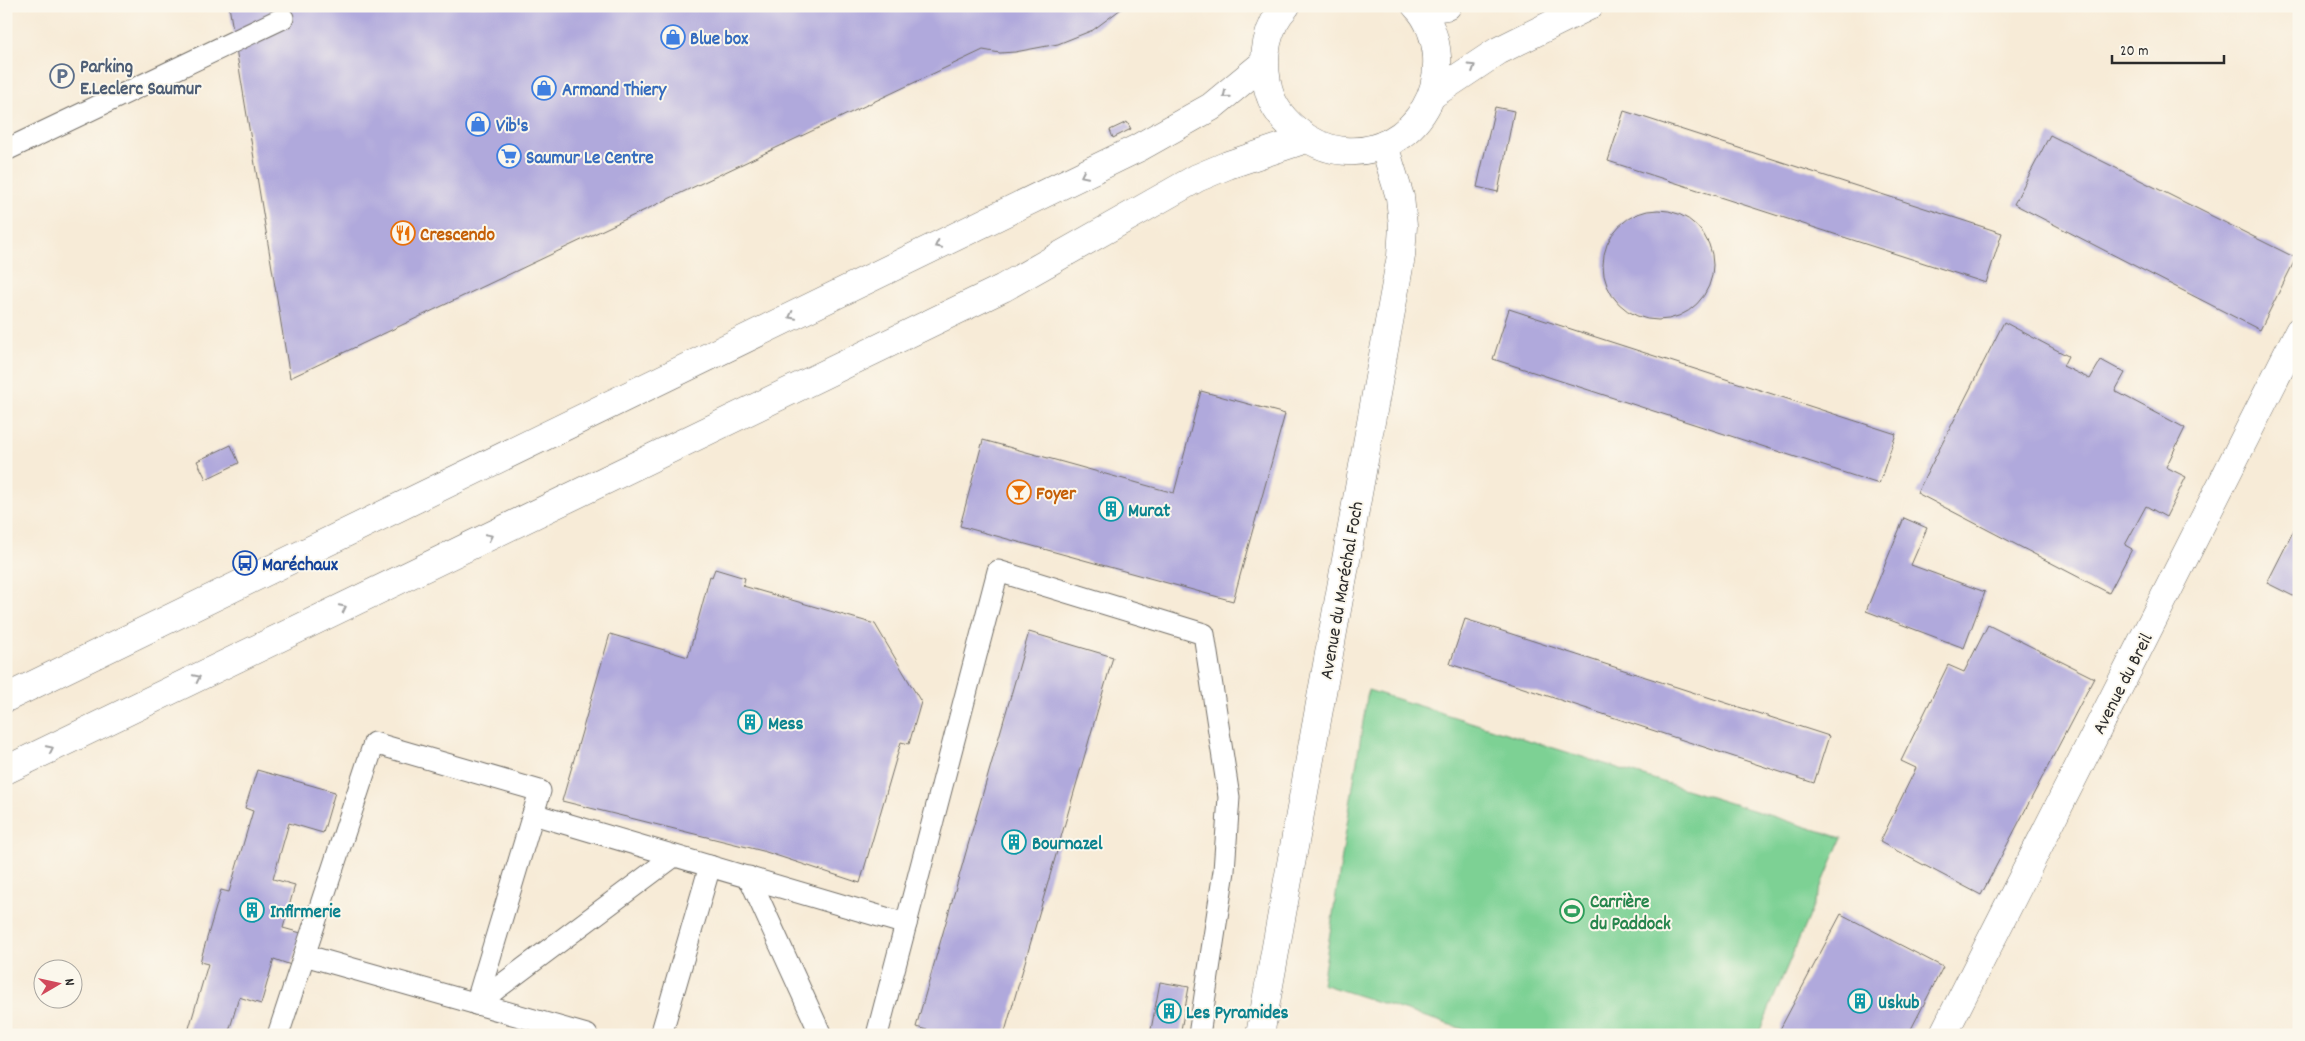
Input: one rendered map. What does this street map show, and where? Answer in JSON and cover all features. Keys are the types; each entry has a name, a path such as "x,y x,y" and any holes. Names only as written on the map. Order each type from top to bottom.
{"main road":[{"path":"1286,6 1280,12 1267,37 1264,64 1269,94 1284,120 1306,140 1325,148 1344,152 1365,151 1384,145 1404,134 1421,116 1432,95 1438,73 1437,51 1431,29 1418,8 1447,6"},
{"path":"1432,95 1498,51 1589,6"},
{"path":"6,698 1138,148 1211,107 1264,64"},
{"path":"6,770 1003,288 1196,178 1228,165 1306,140"},
{"name":"Avenue du Maréchal Foch","path":"1260,1035 1401,256 1402,226 1400,197 1384,145"},
{"name":"Avenue du Breil","path":"1943,1035 2299,331"}],"lane":[{"path":"6,150 284,18"},
{"path":"877,1035 998,571 1204,634 1229,797 1224,871 1199,1035"},
{"path":"278,1035 374,744 540,791 476,1004"},
{"path":"533,814 906,924"},
{"path":"476,1004 674,856"},
{"path":"661,1035 710,866"},
{"path":"749,877 821,1035"},
{"path":"304,955 586,1035"}],"green space":[{"name":"Carrière du Paddock","path":"1368,690 1842,838 1758,1035 1482,1035 1322,984"}],"building":[{"name":"Saumur Le Centre","path":"229,6 1125,6 1093,30 1058,44 1015,52 1000,53 983,50 290,378"},
{"path":"1495,107 1514,111 1498,192 1477,187"},
{"path":"1624,111 2002,233 1986,283 1608,161"},
{"path":"1127,122 1131,129 1113,138 1110,130"},
{"path":"2050,135 2296,258 2260,330 2014,204"},
{"path":"1658,210 1679,214 1697,226 1709,244 1713,265 1709,286 1697,304 1679,316 1658,320 1637,316 1619,304 1607,286 1603,265 1607,244 1619,226 1637,214"},
{"path":"1509,309 1896,434 1879,484 1493,359"},
{"path":"2004,322 2068,356 2063,366 2090,379 2101,360 2125,373 2115,391 2185,428 2166,467 2186,477 2166,517 2146,506 2125,545 2132,549 2109,593 1917,493"},
{"name":"Murat","path":"1201,391 1285,414 1233,601 960,526 983,440 1174,493"},
{"path":"231,445 239,463 206,479 197,461"},
{"path":"1904,518 1927,528 1911,565 1985,592 1964,648 1866,611"},
{"path":"2299,520 2299,599 2267,583"},
{"name":"Mess","path":"715,569 745,578 743,586 875,624 921,702 909,744 901,742 860,883 763,851 562,801 610,634 688,657 710,576 712,577"},
{"path":"1465,619 1829,736 1814,783 1450,664"},
{"path":"1988,625 2094,678 1981,895 1880,842 1916,768 1901,761 1948,665 1964,672"},
{"name":"Bournazel","path":"1029,632 1113,657 1004,1035 945,1035 916,1027"},
{"name":"Infirmerie","path":"257,770 335,792 323,833 289,823 273,879 295,885 283,928 301,933 291,965 274,959 261,1004 239,997 228,1035 187,1035 208,964 200,962 221,890 229,892 253,811 245,808"},
{"name":"Uskub","path":"1841,914 1943,967 1908,1035 1777,1035"},
{"name":"Les Pyramides","path":"1160,982 1189,987 1180,1035 1150,1035"}],"place":[{"name":"Blue box","path":"673,37"},
{"name":"Parking E.Leclerc Saumur","path":"62,76"},
{"name":"Armand Thiery","path":"544,88"},
{"name":"Vib's","path":"478,124"},
{"name":"Saumur Le Centre","path":"509,156"},
{"name":"Crescendo","path":"403,233"},
{"name":"Foyer","path":"1019,492"},
{"name":"Murat","path":"1111,509"},
{"name":"Maréchaux","path":"245,563"},
{"name":"Mess","path":"750,722"},
{"name":"Bournazel","path":"1014,842"},
{"name":"Infirmerie","path":"252,910"},
{"name":"Carrière du Paddock","path":"1572,911"},
{"name":"Uskub","path":"1860,1001"},
{"name":"Les Pyramides","path":"1169,1011"}]}
